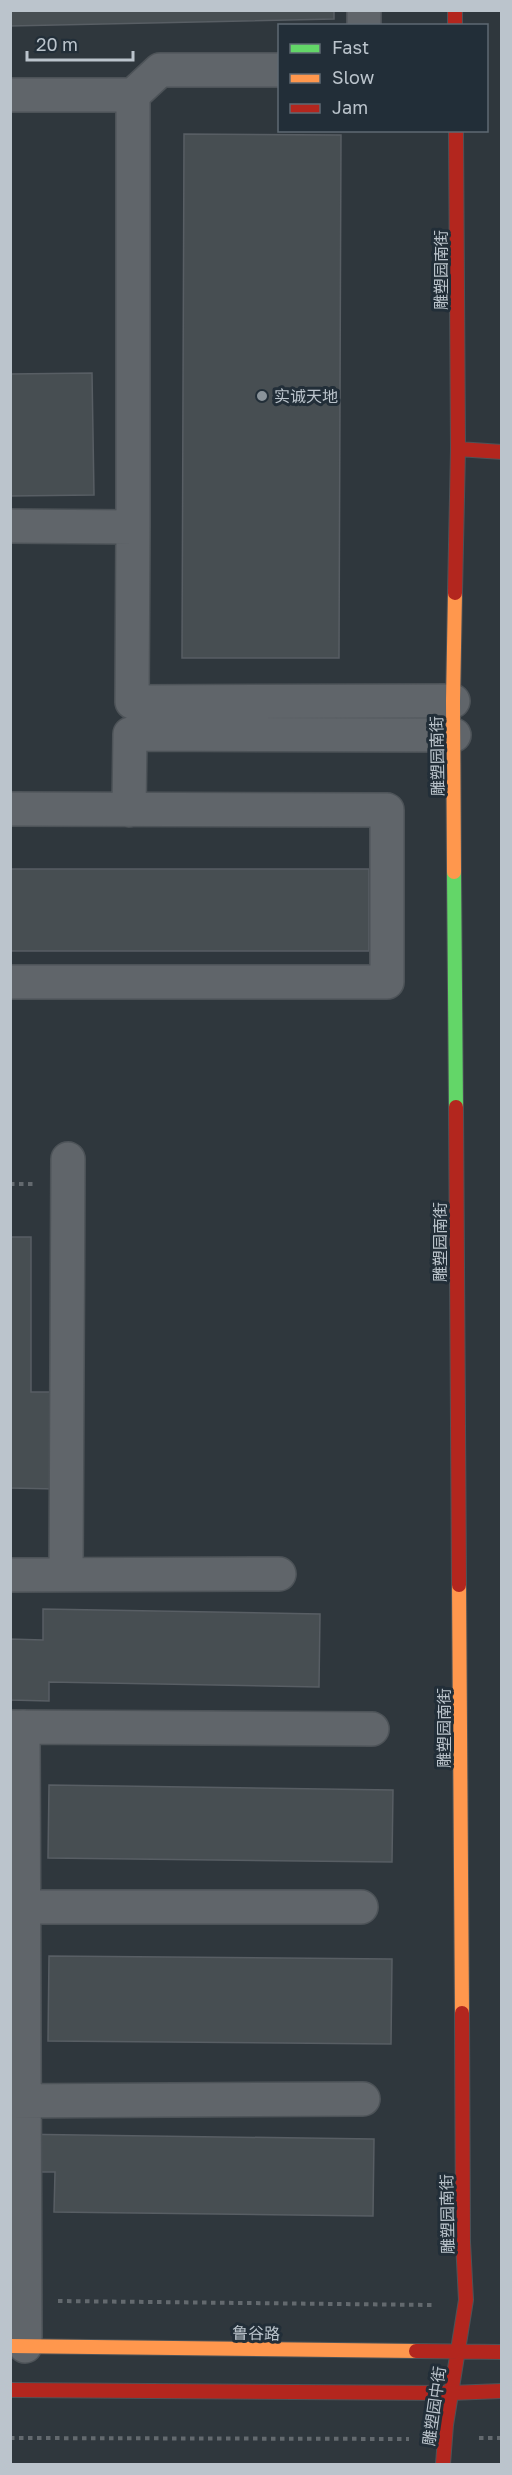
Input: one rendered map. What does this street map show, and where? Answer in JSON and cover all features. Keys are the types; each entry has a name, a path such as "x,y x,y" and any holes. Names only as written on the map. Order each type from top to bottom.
{"main road":[{"name":"雕塑园南街","path":"456,132 458,448 453,701 463,2230 466,2306 459,2353"},
{"path":"458,448 501,452"},
{"name":"鲁谷路","path":"18,2346 501,2352"},
{"name":"雕塑园中街","path":"443,2464 443,2439 459,2353"},
{"path":"10,2390 450,2393 501,2391"}],"street":[{"path":"10,96 133,95 160,70 278,70"},
{"path":"129,810 133,527 133,95"},
{"path":"10,526 133,527"},
{"path":"132,702 453,701"},
{"path":"130,734 454,735"},
{"path":"10,809 387,810 387,982 10,982"},
{"path":"66,1574 68,1159"},
{"path":"10,1575 279,1574"},
{"path":"18,2346 26,2301 18,2101 17,1727 372,1729"},
{"path":"17,1907 360,1907"},
{"path":"18,2101 363,2099"}],"path":[{"name":"鲁谷路","path":"26,2301 466,2306"},
{"path":"10,2438 501,2438"}],"building":[{"path":"10,10 334,10 334,19 10,26"},
{"name":"实诚天地","path":"184,134 341,135 339,658 182,658"},
{"path":"92,373 94,495 10,496 10,374"},
{"path":"10,869 369,869 369,951 10,951"},
{"path":"10,1237 31,1237 31,1392 56,1392 56,1489 10,1488"},
{"path":"43,1609 320,1614 319,1687 49,1682 49,1701 10,1700 10,1639 43,1640"},
{"path":"49,1785 393,1790 392,1862 48,1858"},
{"path":"49,1956 392,1959 391,2044 48,2041"},
{"path":"10,2134 374,2139 373,2216 54,2212 55,2172 10,2172"}],"traffic: fast":[{"path":"454,872 456,1107"}],"traffic: slow":[{"path":"454,872 455,593"},
{"path":"459,1585 462,2013"},
{"path":"10,2346 416,2351"}],"traffic: jam":[{"path":"455,10 455,24"},
{"path":"455,593 458,449 456,132"},
{"path":"458,449 502,452"},
{"path":"456,1107 459,1585"},
{"path":"443,2464 446,2425 466,2300 463,2242 462,2013"},
{"path":"416,2351 502,2352"},
{"path":"10,2390 450,2393 502,2391"}],"place":[{"name":"实诚天地","path":"262,396"}]}
